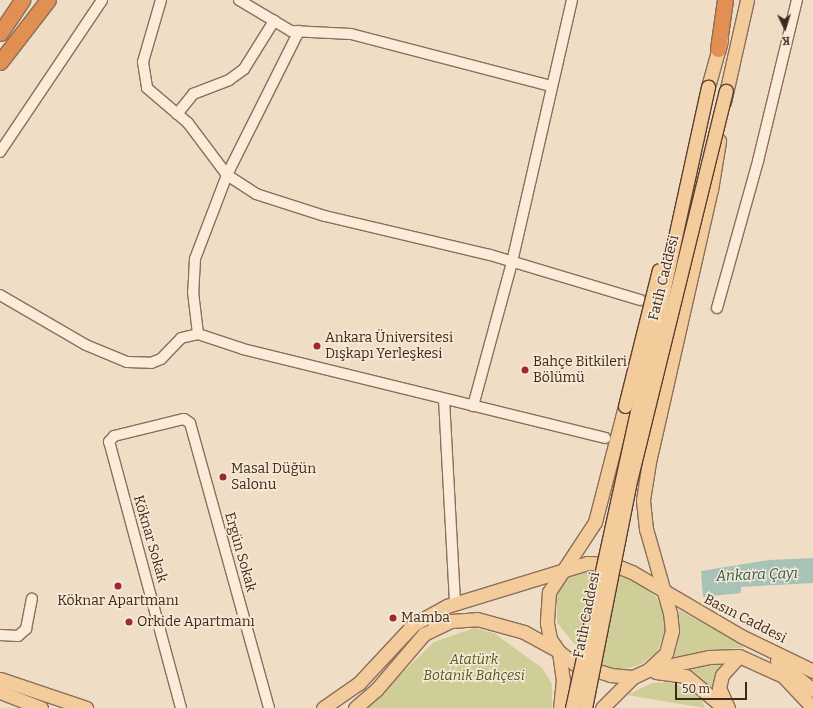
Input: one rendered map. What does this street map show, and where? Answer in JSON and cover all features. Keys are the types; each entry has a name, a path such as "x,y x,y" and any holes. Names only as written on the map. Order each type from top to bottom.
{"highway":[{"path":"0,34 22,0"},
{"path":"0,54 41,0"},
{"path":"0,62 48,0"},
{"path":"718,50 725,0"}],"main road":[{"name":"Fatih Caddesi","path":"572,708 708,87 731,0"},
{"name":"Fatih Caddesi","path":"585,708 629,485 747,0"},
{"path":"323,708 359,683 414,624 455,602 564,568 595,522 625,406 678,187 708,87"},
{"path":"648,670 666,653 672,631 670,613 663,593 643,512 660,412 712,190 726,91"},
{"name":"Fatih Caddesi","path":"633,677 589,670 559,652 550,639 547,604 549,592 564,568 588,563 612,564 632,572 663,593"},
{"name":"Basın Caddesi","path":"663,593 741,636 813,671"},
{"path":"355,708 376,690 424,634 451,621 477,619 524,632 559,652 563,680 560,708"},
{"path":"741,636 813,690"},
{"path":"728,708 719,688 722,676 740,656"},
{"path":"602,708 633,677 648,670 709,657 740,656 783,676 813,708"},
{"path":"648,670 686,676 724,708"},
{"path":"0,679 86,708"},
{"path":"0,692 40,708"}],"street":[{"path":"0,152 102,0"},
{"path":"161,0 143,62 142,76 147,88 188,123 227,174 256,194 325,216 512,262 640,300"},
{"path":"239,0 291,31 351,34 551,86"},
{"path":"473,406 512,262 551,86 572,0"},
{"path":"717,308 758,161 797,0"},
{"path":"177,114 193,94 229,80 244,69 274,21"},
{"path":"198,334 193,292 195,259 227,174 299,31"},
{"path":"0,295 86,345 127,362 156,361 181,338 198,334 242,349 605,438"},
{"path":"444,399 455,602"},
{"name":"Ergün Sokak","path":"171,422 184,420 190,423 269,708"},
{"name":"Köknar Sokak","path":"171,422 114,436 109,447 181,708"},
{"path":"0,635 18,636 26,629 32,599"}],"green space":[{"path":"594,569 624,577 644,586 657,598 664,612 665,631 657,652 640,665 620,670 600,665 573,642 557,623 557,595 568,578 577,572"},
{"path":"679,610 743,645 744,648 715,649 670,659 677,647"},
{"name":"Atatürk Botanik Bahçesi","path":"474,628 494,633 542,668 552,684 552,708 366,708 434,642"},
{"path":"725,660 715,690 686,667"},
{"path":"668,682 698,691 705,708 627,695 652,683"}],"water":[{"name":"Ankara Çayı","path":"813,558 813,583 741,587 741,593 703,597 701,571 769,560"}],"place":[{"name":"Ankara Üniversitesi Dışkapı Yerleşkesi","path":"317,346"},
{"name":"Bahçe Bitkileri Bölümü","path":"525,370"},
{"name":"Masal Düğün Salonu","path":"223,477"},
{"name":"Köknar Apartmanı","path":"118,586"},
{"name":"Mamba","path":"393,618"},
{"name":"Orkide Apartmanı","path":"129,622"}]}
